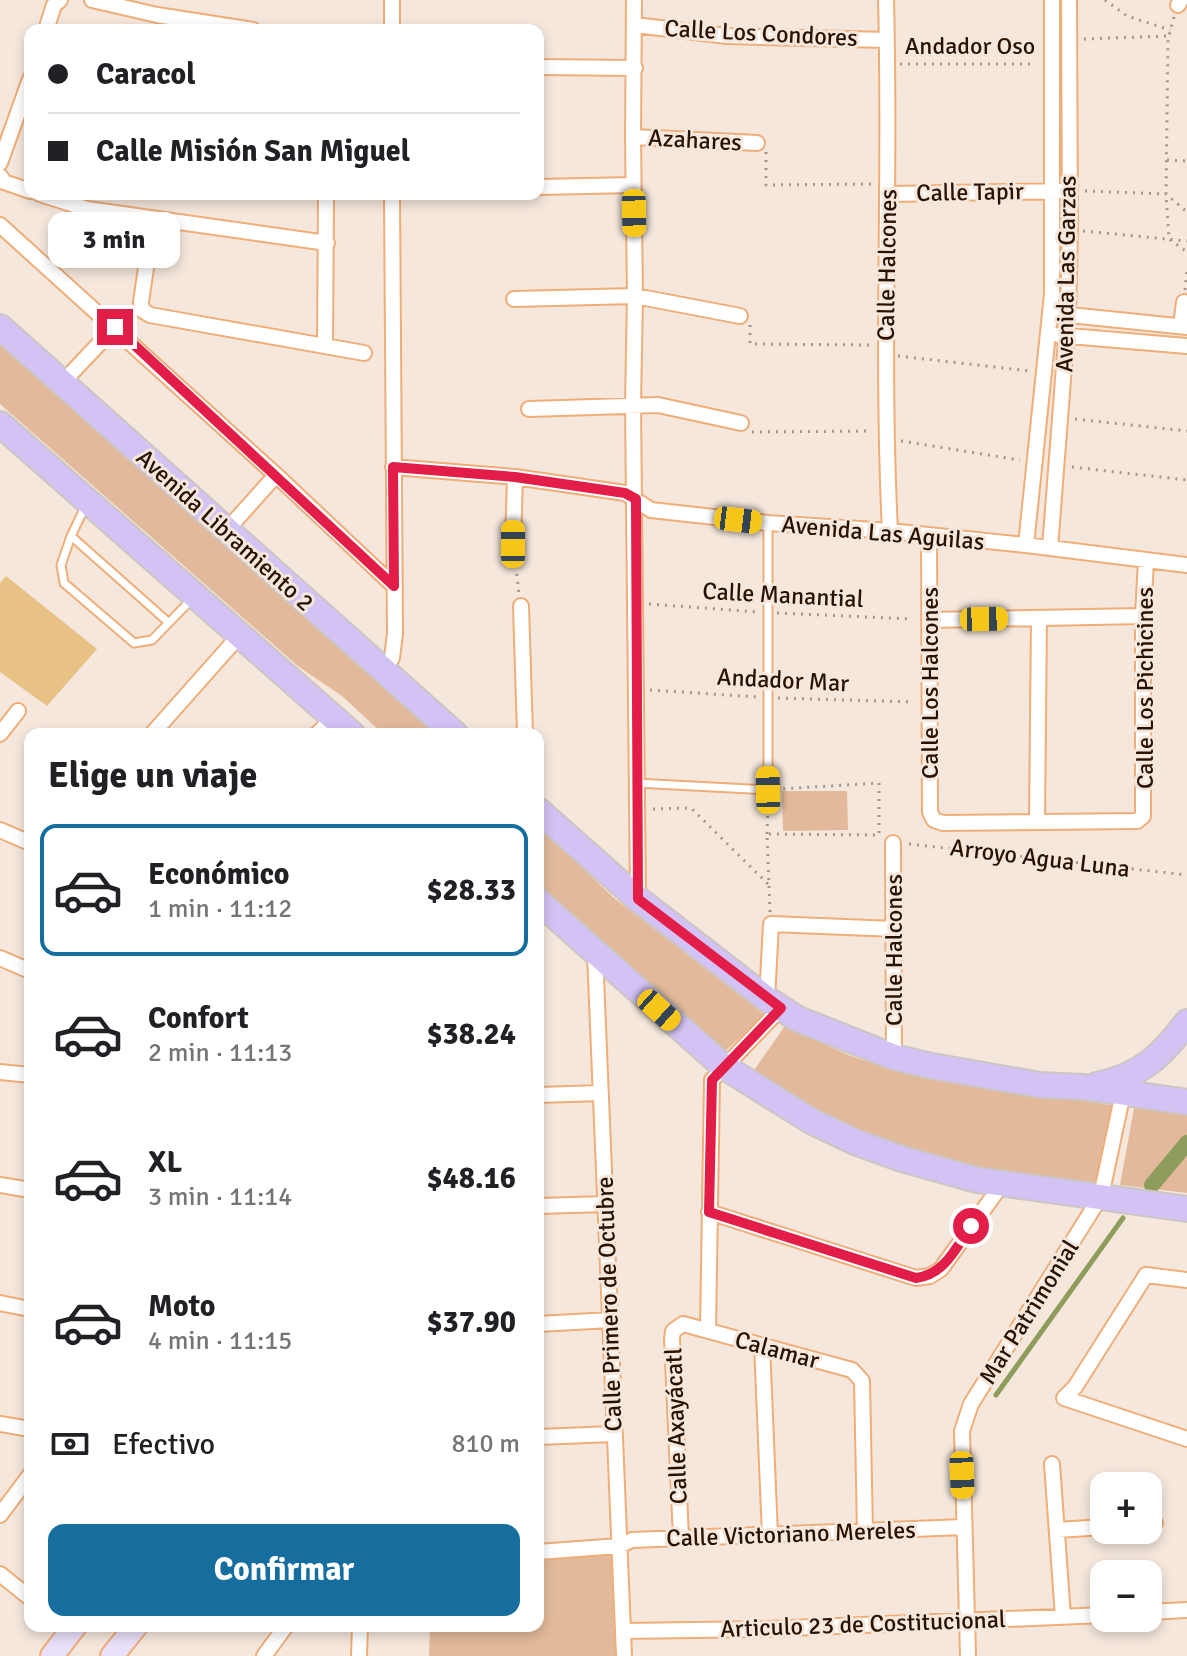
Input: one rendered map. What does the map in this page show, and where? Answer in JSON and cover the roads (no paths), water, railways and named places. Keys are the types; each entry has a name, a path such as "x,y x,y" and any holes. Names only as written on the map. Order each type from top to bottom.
{"main road":[{"name":"Avenida Libramiento 2","path":"0,327 446,728"},
{"path":"0,424 239,636 325,726"},
{"path":"544,815 638,899 798,1019 894,1057 1040,1085 1084,1087 1187,1102"},
{"path":"544,906 723,1066 811,1121 855,1142 951,1174 1002,1184 1187,1209"},
{"path":"1084,1087 1121,1080 1149,1064 1168,1048 1187,1022"}],"street":[{"path":"48,24 54,5 60,0"},
{"path":"92,0 215,24"},
{"path":"392,0 392,24"},
{"path":"634,0 633,405 638,899"},
{"name":"Calle Halcones","path":"886,0 889,189 885,439 890,531"},
{"name":"Avenida Las Garzas","path":"1026,545 1051,313 1052,0"},
{"name":"Avenida Las Garzas","path":"1050,548 1068,315 1069,0"},
{"path":"154,24 157,15"},
{"name":"Calle Los Condores","path":"635,25 727,36 887,40"},
{"path":"544,67 635,68"},
{"path":"0,163 24,96"},
{"name":"Azahares","path":"633,137 757,143"},
{"path":"0,176 4,182 24,189"},
{"path":"544,187 633,185"},
{"name":"Calle Tapir","path":"889,189 1069,190"},
{"path":"59,200 87,209 153,220 327,243"},
{"path":"87,209 91,200"},
{"path":"325,345 326,200"},
{"path":"382,670 392,658 395,633 392,200"},
{"path":"153,220 142,310 150,315 364,353"},
{"path":"0,225 115,327 394,586"},
{"path":"514,299 635,296 745,316"},
{"path":"1051,313 1184,326 1184,302"},
{"path":"62,383 115,327"},
{"path":"1049,334 1187,346"},
{"path":"529,409 658,405 741,423"},
{"name":"Avenida Las Aguilas","path":"393,467 515,477 625,493 651,510 768,523 890,531 1187,565"},
{"path":"226,531 276,475"},
{"path":"513,544 515,477"},
{"name":"Calle Los Halcones","path":"929,536 930,812 934,820 943,823"},
{"name":"Calle Los Pichicines","path":"1143,816 1146,560"},
{"path":"521,606 525,728"},
{"path":"929,620 1143,616"},
{"path":"1037,821 1039,618"},
{"path":"157,728 239,636"},
{"path":"0,734 18,711"},
{"name":"Arroyo Agua Luna","path":"943,823 1137,821 1143,816"},
{"path":"0,830 24,840"},
{"name":"Calle Halcones","path":"893,843 894,1057"},
{"path":"708,1331 712,1080 774,1003 771,924 895,929"},
{"name":"Calle Primero de Octubre","path":"595,953 624,1656"},
{"path":"0,958 24,968"},
{"path":"0,1072 24,1074"},
{"path":"544,1095 601,1093"},
{"path":"1101,1196 1123,1093"},
{"path":"709,1212 916,1278 930,1276 941,1269 1002,1184"},
{"path":"0,1185 24,1189"},
{"name":"Mar Patrimonial","path":"964,1527 962,1431 971,1404 1101,1196"},
{"path":"544,1206 606,1204"},
{"path":"1187,1280 1146,1275 1075,1387 1064,1398 1187,1439"},
{"path":"0,1303 24,1308"},
{"path":"544,1324 611,1320"},
{"name":"Calle Axayácatl","path":"681,1538 672,1339 673,1331 683,1324 688,1325"},
{"name":"Calamar","path":"688,1325 852,1370 862,1381 865,1531"},
{"path":"762,1345 770,1536"},
{"path":"0,1424 24,1428"},
{"path":"544,1437 613,1434"},
{"path":"1052,1464 1063,1617"},
{"path":"0,1515 24,1483"},
{"path":"964,1527 968,1656"},
{"name":"Calle Victoriano Mereles","path":"544,1552 619,1546 632,1540 964,1527"},
{"path":"1057,1530 1090,1528"},
{"path":"0,1574 24,1593"},
{"path":"1162,1611 1187,1610"},
{"name":"Articulo 23 de Costitucional","path":"623,1631 766,1629 1090,1616"},
{"path":"52,1656 68,1632"},
{"path":"112,1656 131,1632"},
{"path":"264,1656 282,1632"},
{"path":"359,1656 360,1632"}],"lane":[{"path":"88,501 61,565 61,574 68,588 134,643 152,640 194,597"},
{"path":"636,783 768,790 768,523"},
{"path":"71,536 168,622"}],"waterway":[{"path":"1152,1185 1187,1143"},
{"path":"996,1395 1123,1218"}]}
